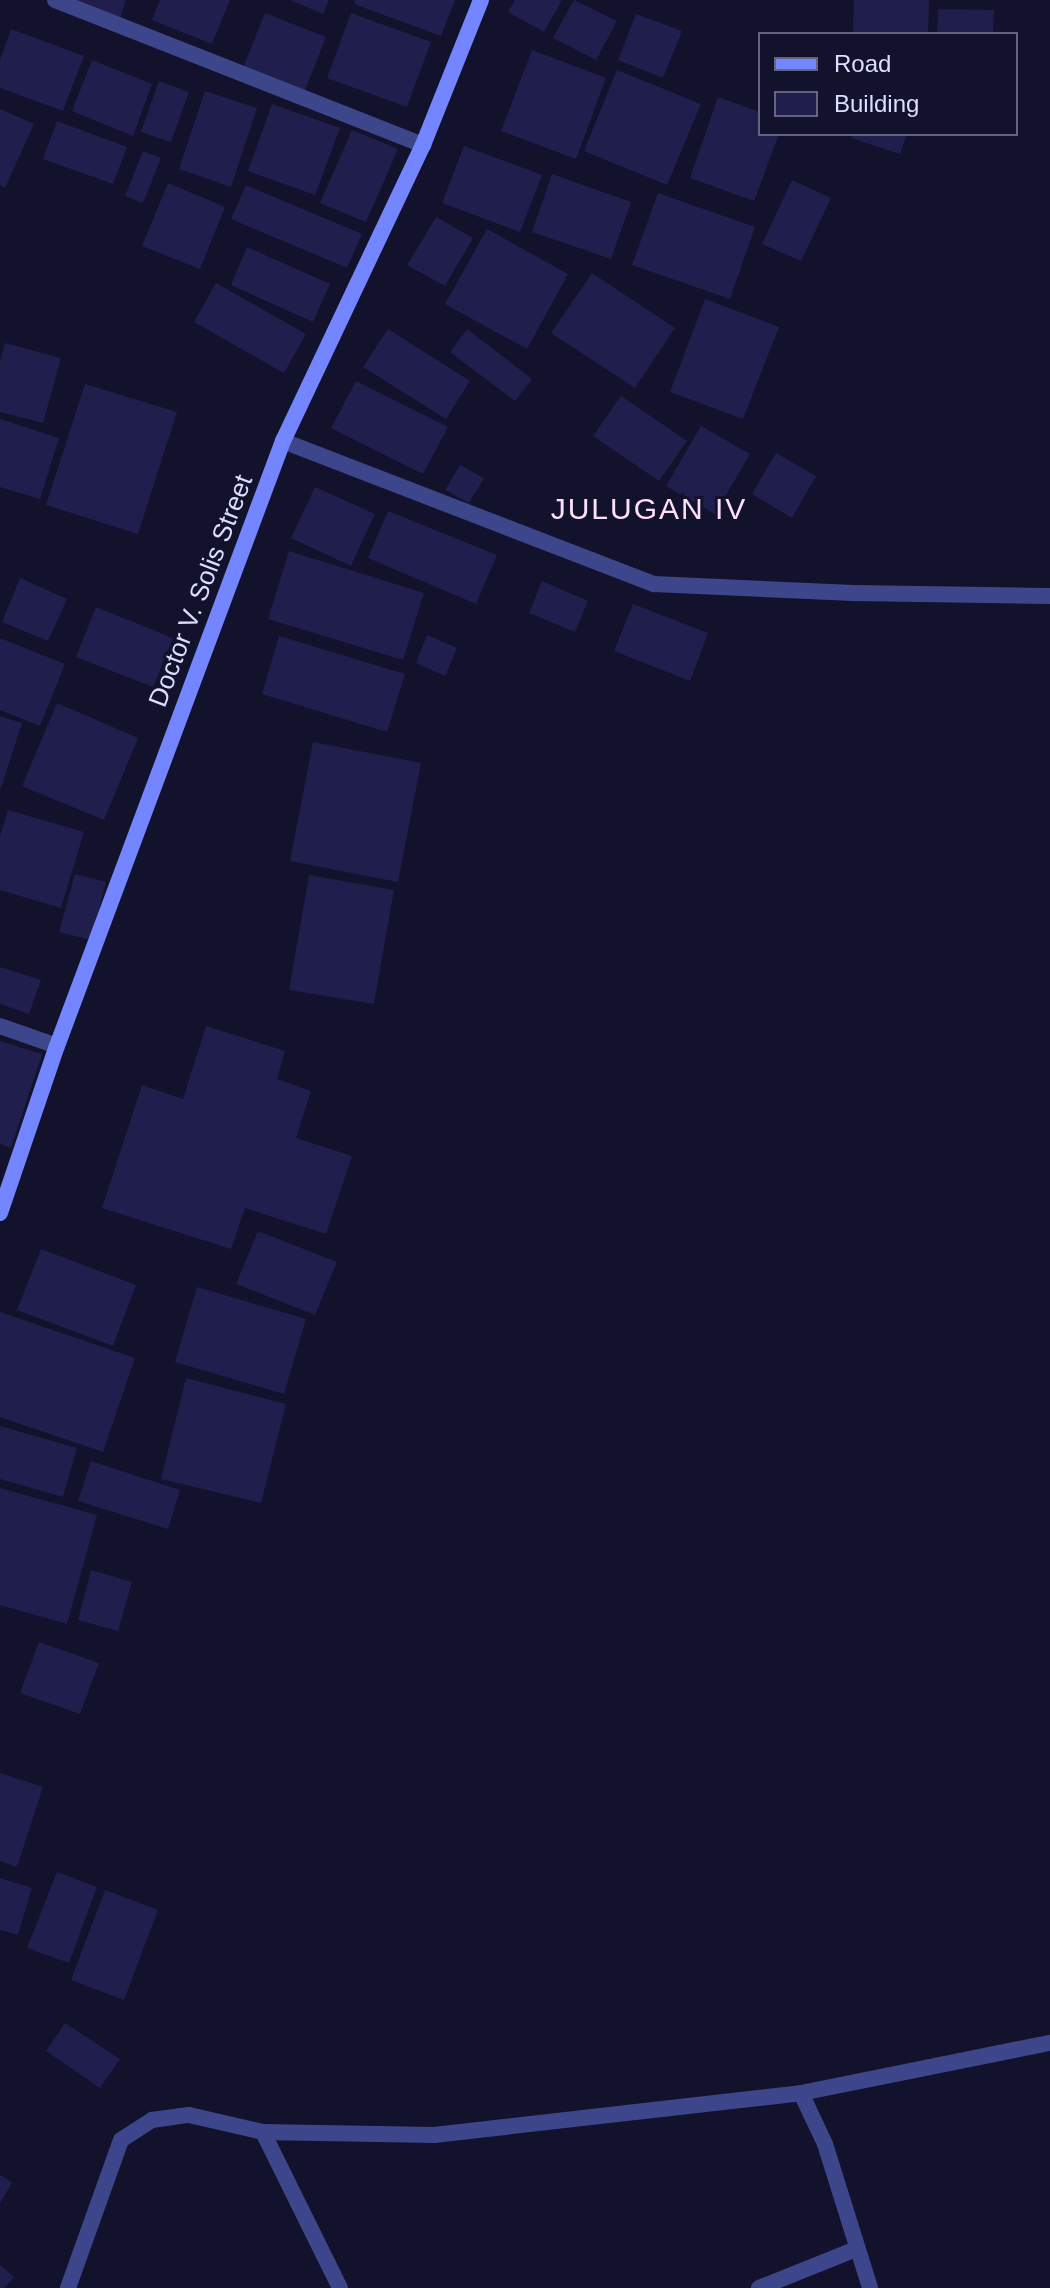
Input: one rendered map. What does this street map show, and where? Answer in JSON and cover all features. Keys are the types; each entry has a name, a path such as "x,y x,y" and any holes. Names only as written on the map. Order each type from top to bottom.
{"street":[{"path":"55,0 423,145"},
{"name":"Doctor V. Solis Street","path":"0,1213 57,1046 283,441 423,145 481,0"},
{"path":"283,441 654,584 854,593 1050,596"},
{"path":"0,1026 57,1046"},
{"path":"68,2288 121,2140 152,2120 189,2115 263,2132 434,2135 801,2093 1050,2043"},
{"path":"801,2093 825,2144 870,2288"},
{"path":"263,2132 340,2288"},
{"path":"759,2288 856,2249"}],"building":[{"path":"74,0 126,0 120,18"},
{"path":"160,0 230,0 212,44 152,20"},
{"path":"290,0 329,0 323,14"},
{"path":"355,0 455,0 441,36 354,4"},
{"path":"515,0 562,0 544,32 508,12"},
{"path":"574,0 617,21 596,60 553,38"},
{"path":"854,0 929,0 928,32 853,32"},
{"path":"938,9 994,10 993,32 937,32"},
{"path":"265,13 326,37 304,93 243,68"},
{"path":"351,13 431,42 407,107 327,78"},
{"path":"636,14 682,31 663,78 618,60"},
{"path":"11,29 84,56 63,111 0,88 0,60"},
{"path":"532,50 606,78 576,159 501,131"},
{"path":"92,60 152,84 133,136 72,111"},
{"path":"617,70 701,104 667,185 584,151"},
{"path":"159,81 189,92 171,142 141,132"},
{"path":"205,91 257,108 231,187 179,169"},
{"path":"718,97 758,111 758,136 778,136 754,201 690,178"},
{"path":"272,104 340,128 315,195 248,171"},
{"path":"0,109 34,124 5,188 0,185"},
{"path":"57,121 127,147 113,184 43,159"},
{"path":"352,130 398,149 366,222 320,203"},
{"path":"852,136 906,136 900,154"},
{"path":"464,146 542,175 520,232 442,203"},
{"path":"143,151 161,158 143,203 125,196"},
{"path":"552,174 631,202 611,259 532,232"},
{"path":"792,180 831,198 801,261 762,244"},
{"path":"168,183 225,207 200,269 142,246"},
{"path":"246,185 362,234 347,268 231,219"},
{"path":"658,193 755,227 730,299 632,265"},
{"path":"436,217 473,238 445,286 407,265"},
{"path":"487,229 568,274 527,349 445,304"},
{"path":"247,247 330,284 313,322 231,285"},
{"path":"592,273 675,328 635,388 551,333"},
{"path":"216,283 306,334 284,373 194,322"},
{"path":"705,299 779,327 743,419 670,392"},
{"path":"388,329 470,381 446,419 363,367"},
{"path":"467,329 532,379 515,401 450,352"},
{"path":"5,343 61,358 43,423 0,412 0,361"},
{"path":"356,381 448,427 423,474 331,428"},
{"path":"85,384 177,412 138,534 46,505"},
{"path":"621,396 687,441 659,481 593,436"},
{"path":"0,419 59,438 40,499 0,487"},
{"path":"701,426 750,454 715,514 666,486"},
{"path":"776,453 816,476 792,518 752,494"},
{"path":"460,465 484,478 469,503 445,490"},
{"path":"315,487 375,514 351,566 291,538"},
{"path":"388,511 497,555 476,604 368,558"},
{"path":"289,551 424,593 403,660 268,619"},
{"path":"20,578 67,599 48,641 2,622"},
{"path":"542,581 588,601 575,632 529,613"},
{"path":"633,604 708,633 690,681 614,651"},
{"path":"96,607 173,638 153,687 76,657"},
{"path":"427,635 457,648 445,676 416,663"},
{"path":"279,636 405,674 387,732 262,694"},
{"path":"0,638 65,664 40,726 0,710"},
{"path":"57,703 138,738 104,820 22,786"},
{"path":"0,716 22,723 1,788 0,787"},
{"path":"313,742 421,763 398,882 290,861"},
{"path":"8,810 84,832 61,908 0,890 0,836"},
{"path":"75,874 106,882 91,940 59,932"},
{"path":"309,875 394,890 374,1004 289,990"},
{"path":"0,967 41,980 29,1014 0,1004"},
{"path":"206,1026 285,1051 277,1079 311,1091 296,1138 352,1156 326,1234 245,1208 231,1249 102,1208 142,1085 183,1099"},
{"path":"0,1041 42,1054 11,1148 0,1144"},
{"path":"258,1231 337,1262 315,1315 236,1284"},
{"path":"41,1249 136,1285 113,1346 17,1310"},
{"path":"197,1287 306,1319 284,1394 175,1362"},
{"path":"0,1312 135,1358 103,1452 0,1417"},
{"path":"186,1378 286,1404 261,1503 161,1479"},
{"path":"0,1426 77,1448 63,1497 0,1479"},
{"path":"91,1461 180,1490 168,1529 78,1501"},
{"path":"0,1488 97,1515 67,1624 0,1605"},
{"path":"91,1570 132,1582 118,1631 78,1620"},
{"path":"39,1642 99,1663 80,1714 20,1693"},
{"path":"0,1773 43,1787 17,1867 0,1861"},
{"path":"57,1872 97,1887 69,1963 27,1948"},
{"path":"0,1878 32,1888 18,1935 0,1930"},
{"path":"105,1890 158,1910 124,2000 71,1980"},
{"path":"65,2023 120,2059 100,2088 46,2051"},
{"path":"0,2175 12,2182 0,2204"},
{"path":"0,2265 14,2277 5,2288 0,2288"}],"district":[{"name":"JULUGAN IV","path":"649,509"}]}
